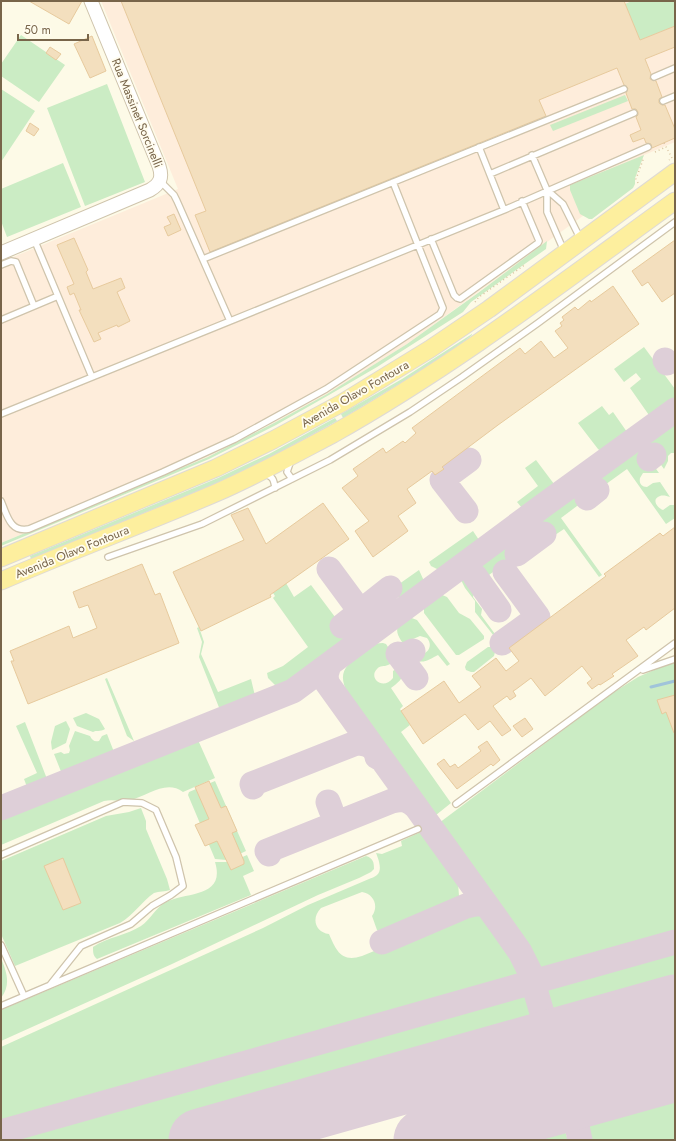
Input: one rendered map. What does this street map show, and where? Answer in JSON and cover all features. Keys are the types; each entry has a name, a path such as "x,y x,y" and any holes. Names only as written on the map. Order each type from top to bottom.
{"main road":[{"name":"Avenida Olavo Fontoura","path":"1,558 216,468 273,440 342,403 430,349 489,309 632,203 673,164"},
{"name":"Avenida Olavo Fontoura","path":"2,580 219,492 296,453 363,416 448,364 675,201"},
{"path":"632,203 628,212 628,217 639,227"},
{"path":"601,227 608,229 612,235 611,247"}],"street":[{"name":"Rua Massinet Sorcinelli","path":"91,1 159,166 162,175 160,181"},
{"path":"1,253 150,190 157,186 160,181"}],"lane":[{"path":"654,77 675,68"},
{"path":"203,259 624,89"},
{"path":"663,101 675,96"},
{"path":"490,174 634,113"},
{"path":"479,147 504,210"},
{"path":"1,414 504,210 648,147"},
{"path":"532,155 547,190 547,212 565,253"},
{"path":"160,181 178,200 230,321"},
{"path":"1,501 11,524 19,529 29,528 164,472 235,439 326,389 442,312 442,305 393,182"},
{"path":"547,190 563,204 581,241"},
{"path":"432,239 454,295 460,299 538,243 539,241 522,202"},
{"path":"108,557 202,524 330,460 410,412 462,377 544,319 675,222"},
{"path":"34,239 92,377"},
{"path":"1,265 11,261 16,262 34,306"},
{"path":"1,320 58,296"},
{"path":"292,479 287,472 296,453"},
{"path":"258,473 270,475 274,479 275,488"},
{"path":"456,804 675,643"},
{"path":"637,672 675,659"},
{"path":"1,855 123,802 142,803 156,810 176,856 183,886 152,906 131,924 80,946 50,985"},
{"path":"1,1006 418,829"},
{"path":"1,944 24,996"}],"path":[{"path":"664,143 673,164"},
{"path":"652,153 666,147"},
{"path":"639,184 636,179 645,156"}],"shaded area":[{"path":"101,1 675,1 675,142 644,155 635,178 407,344 327,394 208,457 1,543 1,262 178,189"}],"green space":[{"path":"632,1 675,1 675,26 640,40 625,4"},
{"path":"21,35 65,65 39,102 1,76 1,64"},
{"path":"107,84 145,182 85,206 47,108"},
{"path":"1,89 35,111 1,162"},
{"path":"625,95 628,101 553,131 550,125"},
{"path":"644,155 635,178 633,188 592,219 580,214 570,190 570,185"},
{"path":"63,163 81,207 7,237 1,221 1,189"},
{"path":"547,241 546,249 471,302 463,312 377,367 276,425 209,459 1,546 1,543 208,457 327,394 407,344"},
{"path":"472,334 447,355 343,418 341,414 402,379"},
{"path":"644,347 675,389 675,400 651,418 630,388 641,379 636,373 624,382 614,369"},
{"path":"602,406 609,415 613,412 627,432 627,435 602,452 578,423"},
{"path":"335,418 337,421 271,457 220,482 31,559 30,556 218,478 269,454"},
{"path":"675,419 675,453 671,453 668,456 668,461 664,469 646,444 647,439"},
{"path":"638,447 641,448 659,473 643,473 640,478 641,484 647,487 653,483 660,482 670,497 657,497 655,501 657,505 663,510 670,505 675,505 675,518 666,524 627,469 602,487 597,486 595,483 595,478"},
{"path":"536,460 554,484 522,508 517,502 538,486 525,468"},
{"path":"577,492 583,495 585,500 561,518 602,575 599,577 564,529 549,537 544,533 540,526 542,518"},
{"path":"473,531 479,540 439,570 431,566 429,562"},
{"path":"505,546 514,549 518,557 517,563 501,575 497,569 485,578 481,571 481,564"},
{"path":"419,570 424,581 400,599 392,589"},
{"path":"462,578 468,581 474,588 473,597 482,609 481,615 506,649 505,650 475,612 475,601 465,588 461,580"},
{"path":"286,583 294,597 311,585 350,637 293,680 277,687 268,678 267,673 283,666 308,647 273,598 275,596 273,593"},
{"path":"440,594 447,597 459,613 470,619 484,636 484,639 459,655 456,655 424,613 424,606"},
{"path":"409,617 417,620 450,664 447,666 438,655 421,662 415,659 413,656 426,652 430,647 430,644 427,638 420,636 413,639 411,647 407,649 399,637 397,628"},
{"path":"199,627 204,642 201,654 218,692 251,679 255,696 220,710 199,657 202,642 197,628"},
{"path":"383,643 386,644 396,659 387,666 378,668 374,676 378,682 389,682 393,678 393,671 402,665 404,672 403,676 391,688 403,706 400,709 410,725 401,732 451,803 436,815 348,694 343,681 344,671 355,658 371,646"},
{"path":"488,647 491,647 495,652 494,656 474,672 466,670 465,667 467,662"},
{"path":"675,661 675,937 554,971 545,971 536,965 518,934 439,823 611,694 638,677"},
{"path":"107,678 134,741 127,736 105,679"},
{"path":"86,713 99,719 105,729 93,732 77,726 73,718"},
{"path":"66,721 70,729 66,743 52,750 51,742 55,726"},
{"path":"25,722 47,779 27,787 24,779 37,773 16,726"},
{"path":"75,731 90,736 92,740 96,741 99,741 102,736 107,734 114,752 62,774 54,754 61,752 64,754 69,753 69,746"},
{"path":"198,740 215,778 183,792 177,788 170,787 130,800 104,801 1,845 1,819"},
{"path":"215,781 246,851 227,860 215,859 188,795 189,792"},
{"path":"141,808 146,821 146,829 167,879 170,890 154,893 130,916 120,923 15,966 1,934 1,861 106,816 129,812"},
{"path":"423,831 458,882 459,896 456,904 383,935 377,930 372,916 375,908 374,901 370,895 362,892 321,908 315,920 318,928 324,933 329,934 340,954 349,958 355,958 467,913 480,912 518,968 518,975 513,981 1,1126 1,1047 263,928 308,905 374,877 380,870 380,864 376,853 382,854 402,846 401,841"},
{"path":"247,855 254,871 243,876 251,895 97,959 95,957 93,947 141,926 162,904 174,899 202,892 210,888 215,882 217,874 215,862 231,862"},
{"path":"366,856 372,859 373,862 374,869 371,872 1,1041 1,1010"},
{"path":"675,947 675,1006 579,1033 567,1033 557,1027 547,995 548,986 552,982"},
{"path":"1,958 5,969 7,984 1,998"},
{"path":"517,992 527,998 533,1010 535,1024 534,1036 521,1049 197,1140 1,1140 1,1135"},
{"path":"675,1070 675,1140 592,1140 587,1116 590,1103 594,1098 610,1088"},
{"path":"537,1111 555,1116 564,1127 568,1140 425,1140 523,1113"}],"building":[{"path":"29,1 82,1 69,24"},
{"path":"121,1 624,1 640,40 675,26 675,47 645,59 651,74 650,79 656,81 662,97 659,99 659,103 665,105 675,129 675,138 652,148 651,144 646,143 644,138 633,142 630,135 641,130 636,117 638,112 636,109 632,109 626,93 628,88 624,85 617,68 539,100 546,116 210,252 195,215 206,211"},
{"path":"92,36 106,71 90,78 74,44"},
{"path":"50,47 61,54 56,60 46,53"},
{"path":"30,123 39,129 34,136 26,131"},
{"path":"174,214 181,230 168,236 164,227 171,224 167,217"},
{"path":"74,238 88,270 86,272 93,289 121,278 125,288 117,292 130,321 118,327 117,325 98,333 101,339 94,342 79,310 81,310 74,293 70,295 67,287 74,284 57,245"},
{"path":"675,240 675,293 662,302 648,282 642,286 632,271"},
{"path":"613,286 639,324 498,425 442,467 444,469 435,475 432,471 407,489 416,503 398,516 408,531 373,557 355,531 369,521 342,488 358,476 353,469 383,448 386,453 403,441 405,443 416,433 412,428 520,348 525,354 541,341 554,358 568,348 555,331 562,326 560,323 564,320 562,317 575,307 578,310 590,300 591,302"},
{"path":"323,503 349,539 270,595 271,597 201,631 173,572 244,540 231,515 248,508 266,544"},
{"path":"675,527 675,608 646,630 644,627 626,640 638,656 612,674 614,676 592,689 587,683 592,679 582,666 545,696 531,678 513,691 516,696 510,700 507,696 493,706 511,730 502,736 490,721 478,730 465,714 423,744 401,711 444,681 459,703 481,687 472,676 496,658 506,671 519,661 509,648 606,576 604,574 660,533 663,536"},
{"path":"142,564 155,595 160,593 179,643 28,704 11,661 14,661 10,651 69,626 73,638 97,628 88,605 79,608 73,592"},
{"path":"675,695 674,733 666,712 662,714 657,700"},
{"path":"525,718 533,729 522,737 513,726"},
{"path":"487,741 500,760 493,766 491,764 457,789 437,764 444,759 450,767 455,764 458,768 481,751 478,747"},
{"path":"209,781 221,808 226,806 237,831 232,833 244,864 231,870 217,841 205,846 195,825 209,819 195,787"},
{"path":"63,858 81,903 63,910 44,866"}],"waterway":[{"path":"651,687 675,681"}],"taxiway":[{"path":"1,808 293,691 675,410"},
{"path":"649,459 654,455"},
{"path":"466,511 442,480 469,460"},
{"path":"587,498 597,490"},
{"path":"517,554 544,534"},
{"path":"329,569 360,611"},
{"path":"502,643 538,617 505,572"},
{"path":"475,576 499,610"},
{"path":"342,626 390,588"},
{"path":"413,651 405,655 398,654 416,678"},
{"path":"329,665 326,675 327,683 520,952 530,972 552,1047 547,1064 538,1074 508,1085"},
{"path":"253,787 252,784 356,743 370,746 375,750 377,757"},
{"path":"269,854 267,851 392,801 405,800 416,807"},
{"path":"328,802 331,810"},
{"path":"382,942 466,906 486,904"},
{"path":"1,1132 675,942"},
{"path":"552,1047 558,1055 565,1060 580,1063 614,1055"},
{"path":"523,1082 536,1078 544,1078 553,1080 560,1086 566,1093 574,1112 580,1140"}],"runway":[{"path":"200,1140 675,1006"},
{"path":"425,1140 675,1070"}]}
